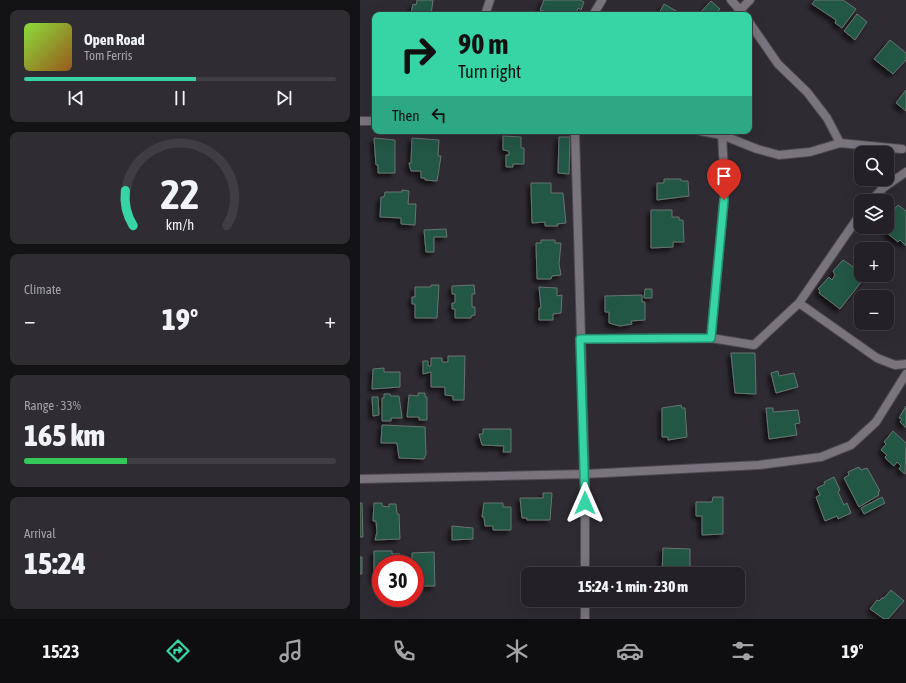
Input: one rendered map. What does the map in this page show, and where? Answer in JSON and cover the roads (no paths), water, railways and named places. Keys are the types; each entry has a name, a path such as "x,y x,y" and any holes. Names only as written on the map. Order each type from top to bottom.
{"street":[{"path":"486,12 490,0"},
{"path":"595,12 602,0"},
{"path":"732,0 739,12"},
{"path":"741,12 750,0"},
{"path":"752,26 778,64 807,92 827,118 840,143"},
{"path":"360,121 372,121"},
{"path":"575,134 585,474 585,567"},
{"path":"716,134 757,149 780,155 810,152 840,143 902,149"},
{"path":"711,338 725,189 722,135"},
{"path":"878,194 883,188 906,172"},
{"path":"580,339 711,338 754,345 799,303 854,223"},
{"path":"799,303 877,358 895,365 906,364"},
{"path":"360,479 585,474 759,465 821,457 851,445 876,422 906,374"},
{"path":"585,607 586,619"}]}
